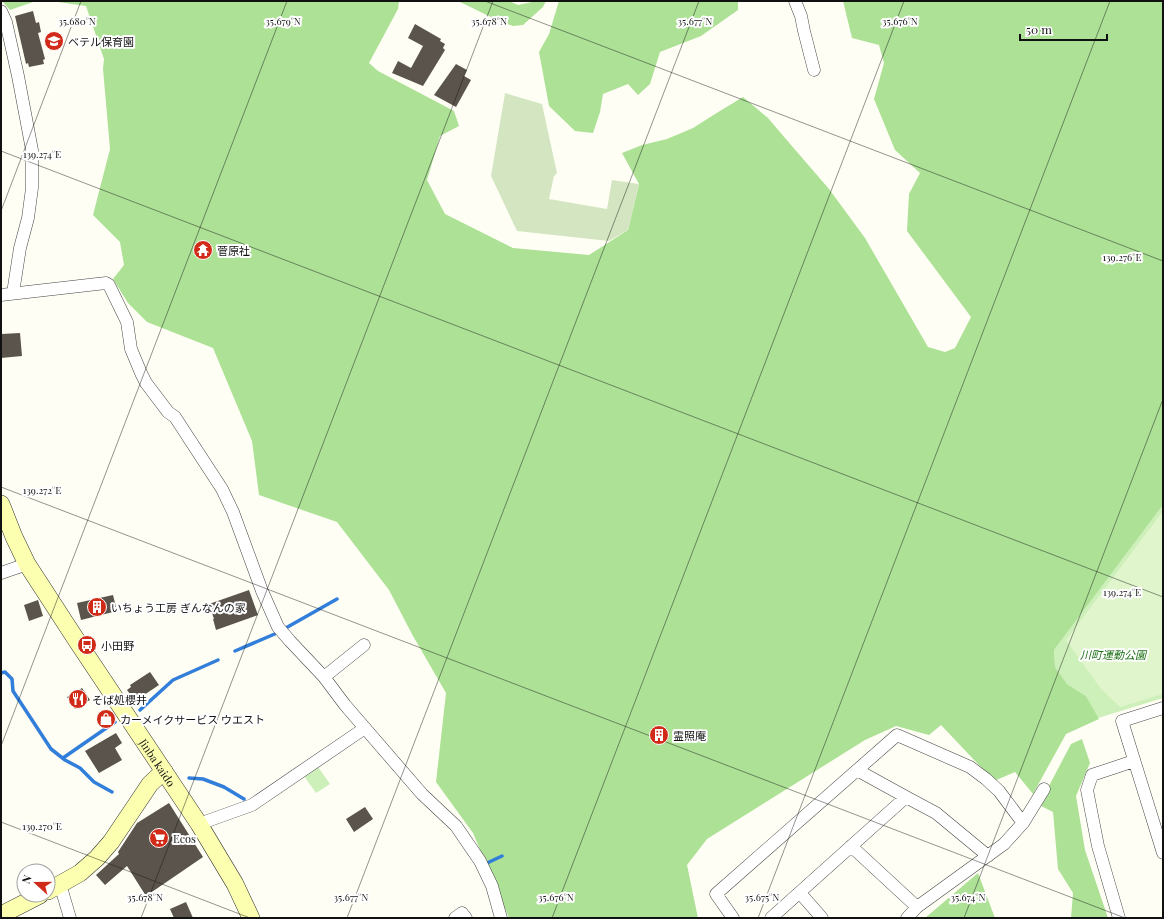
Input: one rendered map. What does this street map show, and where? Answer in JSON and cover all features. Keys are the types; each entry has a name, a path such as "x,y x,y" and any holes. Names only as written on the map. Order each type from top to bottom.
{"main road":[{"name":"Jinba kaido","path":"1,504 14,537 28,564 77,641 199,824 235,884 251,918"},
{"path":"56,887 80,873 105,850 150,784 164,771"},
{"path":"1,915 24,903"}],"street":[{"path":"795,1 801,16 814,70"},
{"path":"1,11 6,22 32,150 32,188 28,218 7,294 106,282 109,285 127,322 131,349 146,383 168,412 175,417 222,489 233,512 262,591 278,627 324,677 345,705 422,794 456,826 480,861 492,886 502,918"},
{"path":"1,573 28,564"},
{"path":"324,677 364,645"},
{"path":"1163,708 1122,721 1163,853"},
{"path":"199,824 252,805 365,728"},
{"path":"733,918 716,894 897,735 970,767 999,791 1023,823"},
{"path":"1120,918 1098,846 1087,790 1092,775 1134,761"},
{"path":"857,770 936,813 988,856"},
{"path":"907,918 917,907 1004,844 1023,823 1044,789"},
{"path":"771,918 906,797"},
{"path":"851,846 917,907"},
{"path":"56,892 70,918"},
{"path":"800,893 822,918"},
{"path":"455,918 462,913 466,918"}],"green space":[{"path":"2,1 36,1 10,10"},
{"path":"51,1 399,1 398,9 369,63 378,71 454,111 459,126 440,136 427,180 445,214 513,248 589,255 628,230 639,184 622,153 642,145 667,139 693,128 743,97 768,118 829,189 865,238 928,347 945,352 955,348 971,317 907,231 909,194 920,173 895,150 874,99 884,63 879,45 852,38 843,1 1163,1 1163,505 1054,650 1055,667 1067,684 1086,696 1099,719 1066,734 1033,794 1015,772 994,781 941,725 929,735 896,726 865,740 707,839 687,865 698,918 509,918 473,833 436,782 446,693 413,636 389,590 337,522 259,495 252,441 213,348 147,322 128,303 113,279 124,265 120,242 93,215 110,149 103,69 104,59 86,6"},
{"path":"458,1 509,1 518,5 533,1 546,1 543,7 523,25 513,26 501,22"},
{"path":"559,1 738,1 738,10 701,36 660,52 650,84 638,95 628,84 603,94 600,112 593,133 575,131 549,106 539,52 549,34"},
{"path":"505,93 542,104 557,173 554,176 549,199 607,209 612,180 639,184 628,230 609,241 517,231 491,176"},
{"name":"川町運動公園","path":"1163,505 1163,698 1098,718 1086,696 1067,684 1055,667 1054,650"},
{"name":"川町運動公園","path":"1163,511 1163,694 1120,707 1101,689 1066,640"},
{"path":"1082,739 1090,763 1076,796 1085,850 1108,918 1071,918 1073,893 1058,869 1053,812 1039,805 1071,744"},
{"path":"316,764 330,784 316,793 304,776"},
{"path":"978,873 995,918 925,918"}],"building":[{"path":"33,11 36,23 39,22 41,32 38,33 45,59 43,60 44,64 29,67 28,63 26,64 15,16"},
{"path":"415,24 441,39 440,41 445,44 443,48 445,50 423,86 392,73 398,61 411,68 423,46 408,38"},
{"path":"456,64 467,70 464,76 471,80 456,107 434,95"},
{"path":"20,333 22,356 1,358 1,334"},
{"path":"249,590 258,615 216,630 209,604"},
{"name":"いちょう工房 ぎんなんの家","path":"113,595 117,611 81,620 77,603"},
{"path":"38,600 43,616 29,621 24,605"},
{"path":"150,672 159,685 135,701 127,690 131,687 130,685"},
{"name":"そば処櫻井","path":"82,688 90,700 75,709 67,697"},
{"name":"カーメイクサービス ウエスト","path":"108,710 115,719 104,727 97,718"},
{"path":"116,733 122,743 115,748 122,760 99,773 85,751"},
{"name":"Ecos","path":"169,803 203,857 146,896 127,866 105,885 96,875 119,854 118,852 137,823"},
{"path":"365,807 373,819 354,832 346,819"},
{"path":"186,902 193,918 174,918 170,909"}],"waterway":[{"path":"284,629 337,599"},
{"path":"235,651 277,633"},
{"path":"140,710 173,680 218,660"},
{"path":"1,673 5,672 12,679 13,691 51,749 65,760 80,768 94,782 112,792"},
{"path":"63,758 115,722"},
{"path":"189,778 203,779 224,787 244,799"},
{"path":"485,864 502,856"}],"place":[{"name":"ベテル保育園","path":"54,41"},
{"name":"菅原社","path":"203,250"},
{"name":"いちょう工房 ぎんなんの家","path":"97,607"},
{"name":"小田野","path":"87,645"},
{"name":"そば処櫻井","path":"78,699"},
{"name":"カーメイクサービス ウエスト","path":"106,719"},
{"name":"霊照庵","path":"659,735"},
{"name":"Ecos","path":"159,838"}]}
